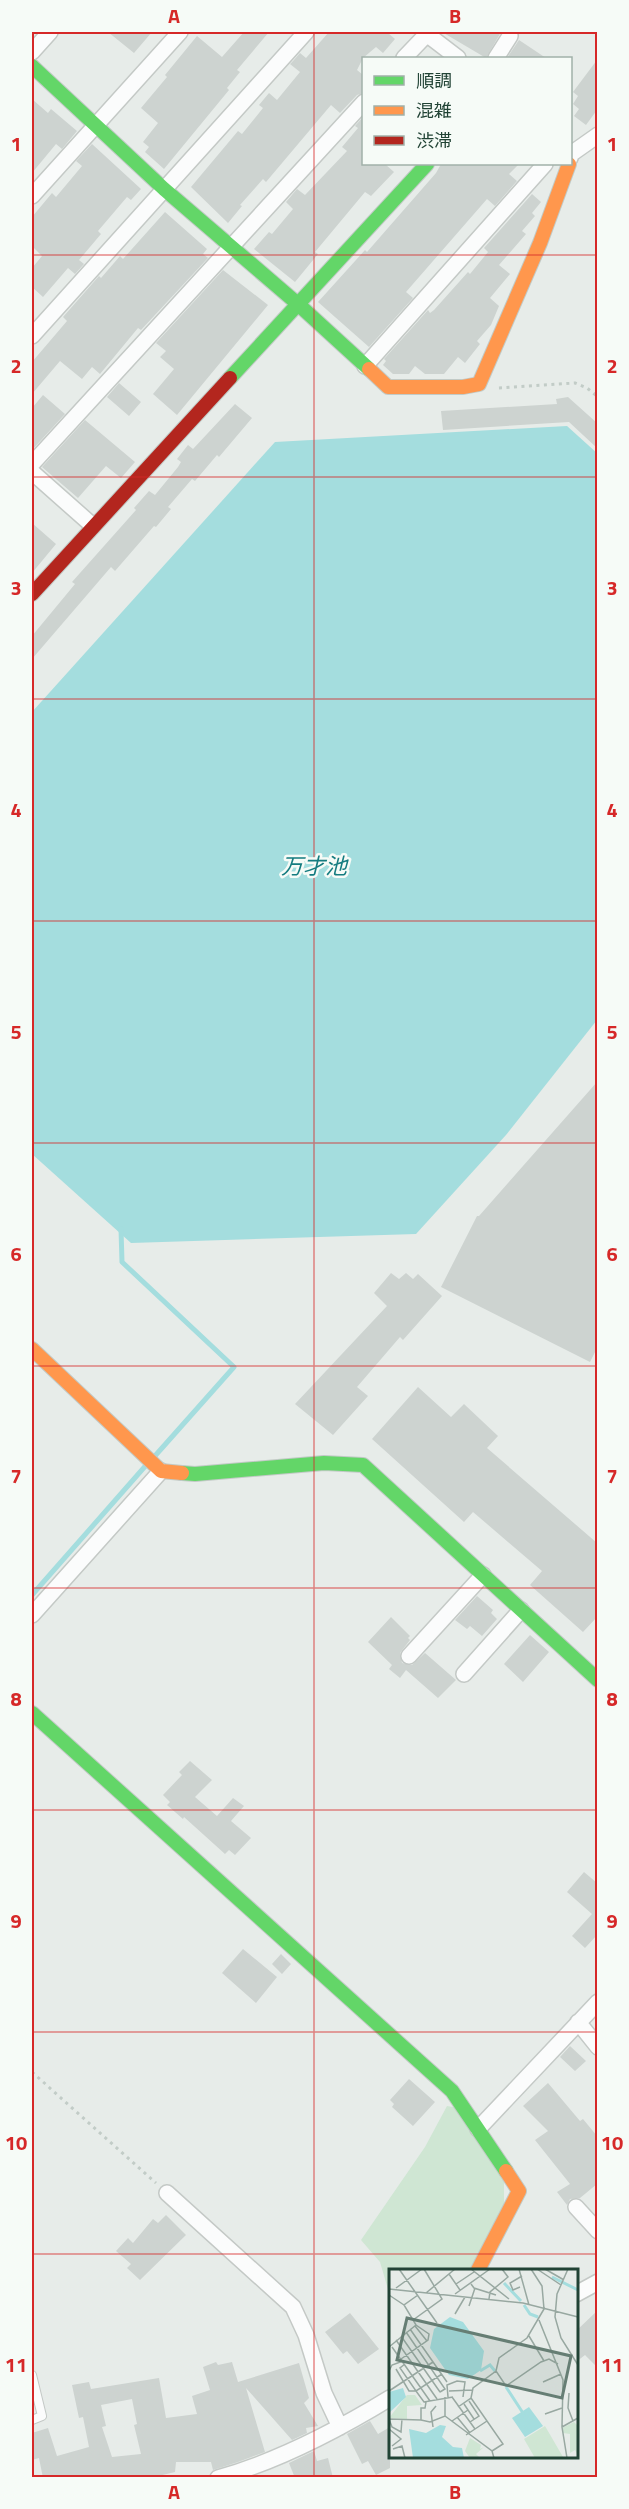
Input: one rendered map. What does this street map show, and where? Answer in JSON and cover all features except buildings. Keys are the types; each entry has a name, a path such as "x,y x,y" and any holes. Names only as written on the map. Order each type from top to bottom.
{"street":[{"path":"32,52 50,32"},
{"path":"32,196 180,32"},
{"path":"32,336 306,32"},
{"path":"405,57 425,33 457,57"},
{"path":"497,57 510,36"},
{"path":"32,66 164,189 298,305 388,387 463,387 479,384 540,243 569,165"},
{"path":"32,464 362,103"},
{"path":"572,154 597,135"},
{"path":"32,594 425,165"},
{"path":"365,366 544,165"},
{"path":"32,472 93,526"},
{"path":"32,1349 161,1471 195,1474 324,1463 363,1465 597,1680"},
{"path":"32,1616 161,1471"},
{"path":"410,1656 483,1575"},
{"path":"464,1674 521,1611"},
{"path":"32,1713 452,2091 519,2191 479,2269"},
{"path":"478,2129 597,2002"},
{"path":"578,2022 597,2047"},
{"path":"166,2193 293,2307 306,2335 324,2393 340,2427"},
{"path":"576,2208 597,2231"},
{"path":"578,2293 597,2282"},
{"path":"218,2478 257,2467 340,2427 389,2399"}],"lane":[{"path":"32,2375 42,2416 32,2420"}],"path":[{"path":"479,384 499,388 575,383 587,388 597,397"},
{"path":"32,2072 166,2193"}],"green space":[{"path":"447,2106 459,2108 504,2182 504,2208 471,2269 389,2269 389,2293 380,2262 361,2240 425,2147"}],"water":[{"name":"万才池","path":"567,426 598,454 597,1020 506,1135 416,1234 131,1243 32,1154 32,712 275,442"}],"waterway":[{"path":"121,1229 122,1262 234,1367 154,1457"},
{"path":"32,1595 148,1463"}],"traffic: fast":[{"path":"32,66 164,189 299,305 369,369"},
{"path":"230,378 426,165"},
{"path":"182,1473 195,1474 324,1463 363,1465 598,1680"},
{"path":"32,1713 452,2091 506,2171"}],"traffic: slow":[{"path":"369,369 388,387 463,387 479,384 540,243 569,165"},
{"path":"32,1349 161,1471 182,1473"},
{"path":"479,2269 519,2191 506,2171"}],"traffic: jam":[{"path":"32,594 230,378"}]}
